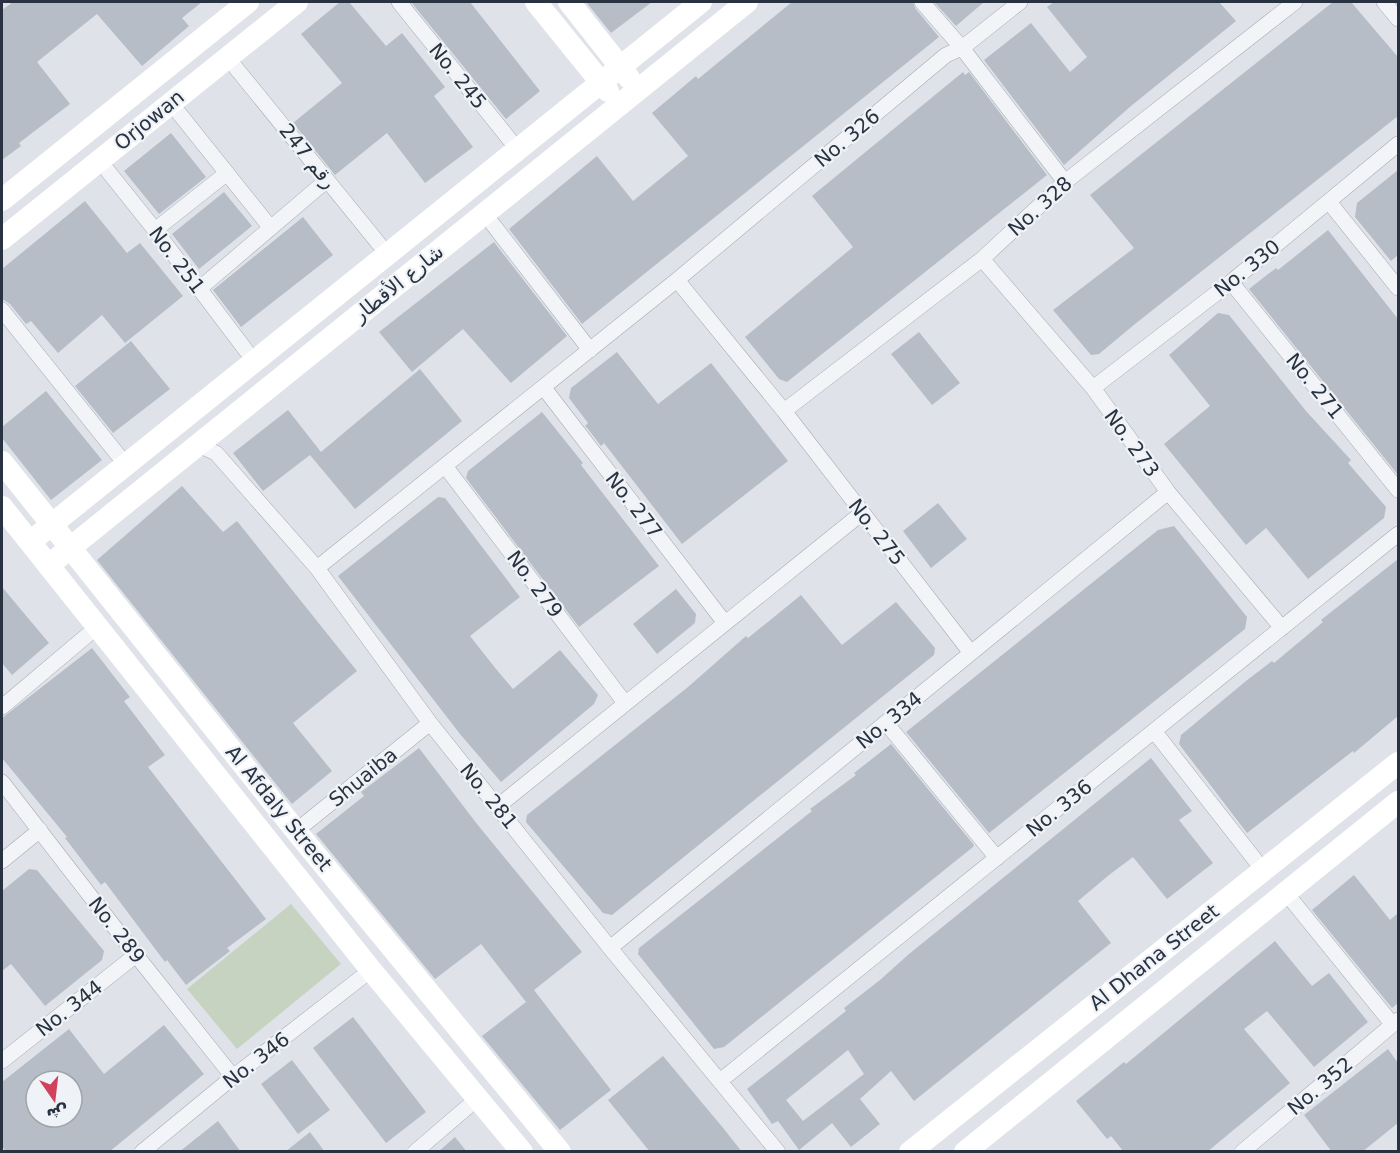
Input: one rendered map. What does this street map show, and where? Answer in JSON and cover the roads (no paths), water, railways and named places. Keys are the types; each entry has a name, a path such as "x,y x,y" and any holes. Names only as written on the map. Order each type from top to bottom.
{"street":[{"name":"Orjowan","path":"2,200 248,2"},
{"name":"Orjowan","path":"2,239 297,2"},
{"name":"No. 245","path":"399,2 518,150"},
{"path":"536,2 618,104"},
{"path":"569,2 638,88"},
{"name":"شارع الأقطار","path":"30,542 701,2"},
{"name":"شارع الأقطار","path":"49,565 747,2"},
{"path":"922,2 962,48 1065,182"},
{"name":"No. 326","path":"317,568 677,280 946,55 962,48 1020,2"},
{"name":"No. 328","path":"784,411 982,259 1065,182 1295,2"},
{"path":"1384,2 1398,19"},
{"name":"رقم 247","path":"227,57 388,255"},
{"path":"170,102 270,227"},
{"name":"No. 330","path":"1093,388 1231,282 1398,144"},
{"name":"No. 251","path":"99,160 254,361"},
{"path":"155,230 227,173"},
{"path":"199,289 327,180"},
{"path":"1329,202 1398,288"},
{"path":"484,213 590,350"},
{"name":"No. 273","path":"982,259 1093,388 1168,492 1282,628"},
{"name":"No. 275","path":"677,280 784,411 971,653"},
{"name":"No. 271","path":"1231,282 1398,490"},
{"path":"2,310 126,465"},
{"name":"No. 277","path":"544,388 725,623"},
{"name":"No. 281","path":"198,445 216,453 317,568 430,723 610,948 778,1152"},
{"name":"Al Afdaly Street","path":"2,462 296,831 560,1152"},
{"name":"No. 279","path":"445,466 625,703"},
{"name":"No. 334","path":"610,948 1168,492"},
{"name":"Al Afdaly Street","path":"2,507 371,970 522,1152"},
{"path":"497,807 862,513"},
{"name":"No. 336","path":"720,1081 1398,534"},
{"path":"2,707 97,627"},
{"name":"Shuaiba","path":"296,831 430,723"},
{"path":"886,723 997,858"},
{"path":"1154,731 1263,870"},
{"name":"Al Dhana Street","path":"910,1152 1398,763"},
{"name":"No. 289","path":"2,782 233,1077"},
{"name":"Al Dhana Street","path":"965,1152 1398,802"},
{"path":"2,861 40,830"},
{"path":"1286,892 1396,1022"},
{"name":"No. 344","path":"2,1061 136,956"},
{"name":"No. 346","path":"142,1152 233,1077 371,970"},
{"name":"No. 352","path":"1245,1151 1396,1022"},
{"path":"415,1152 478,1098"}]}
